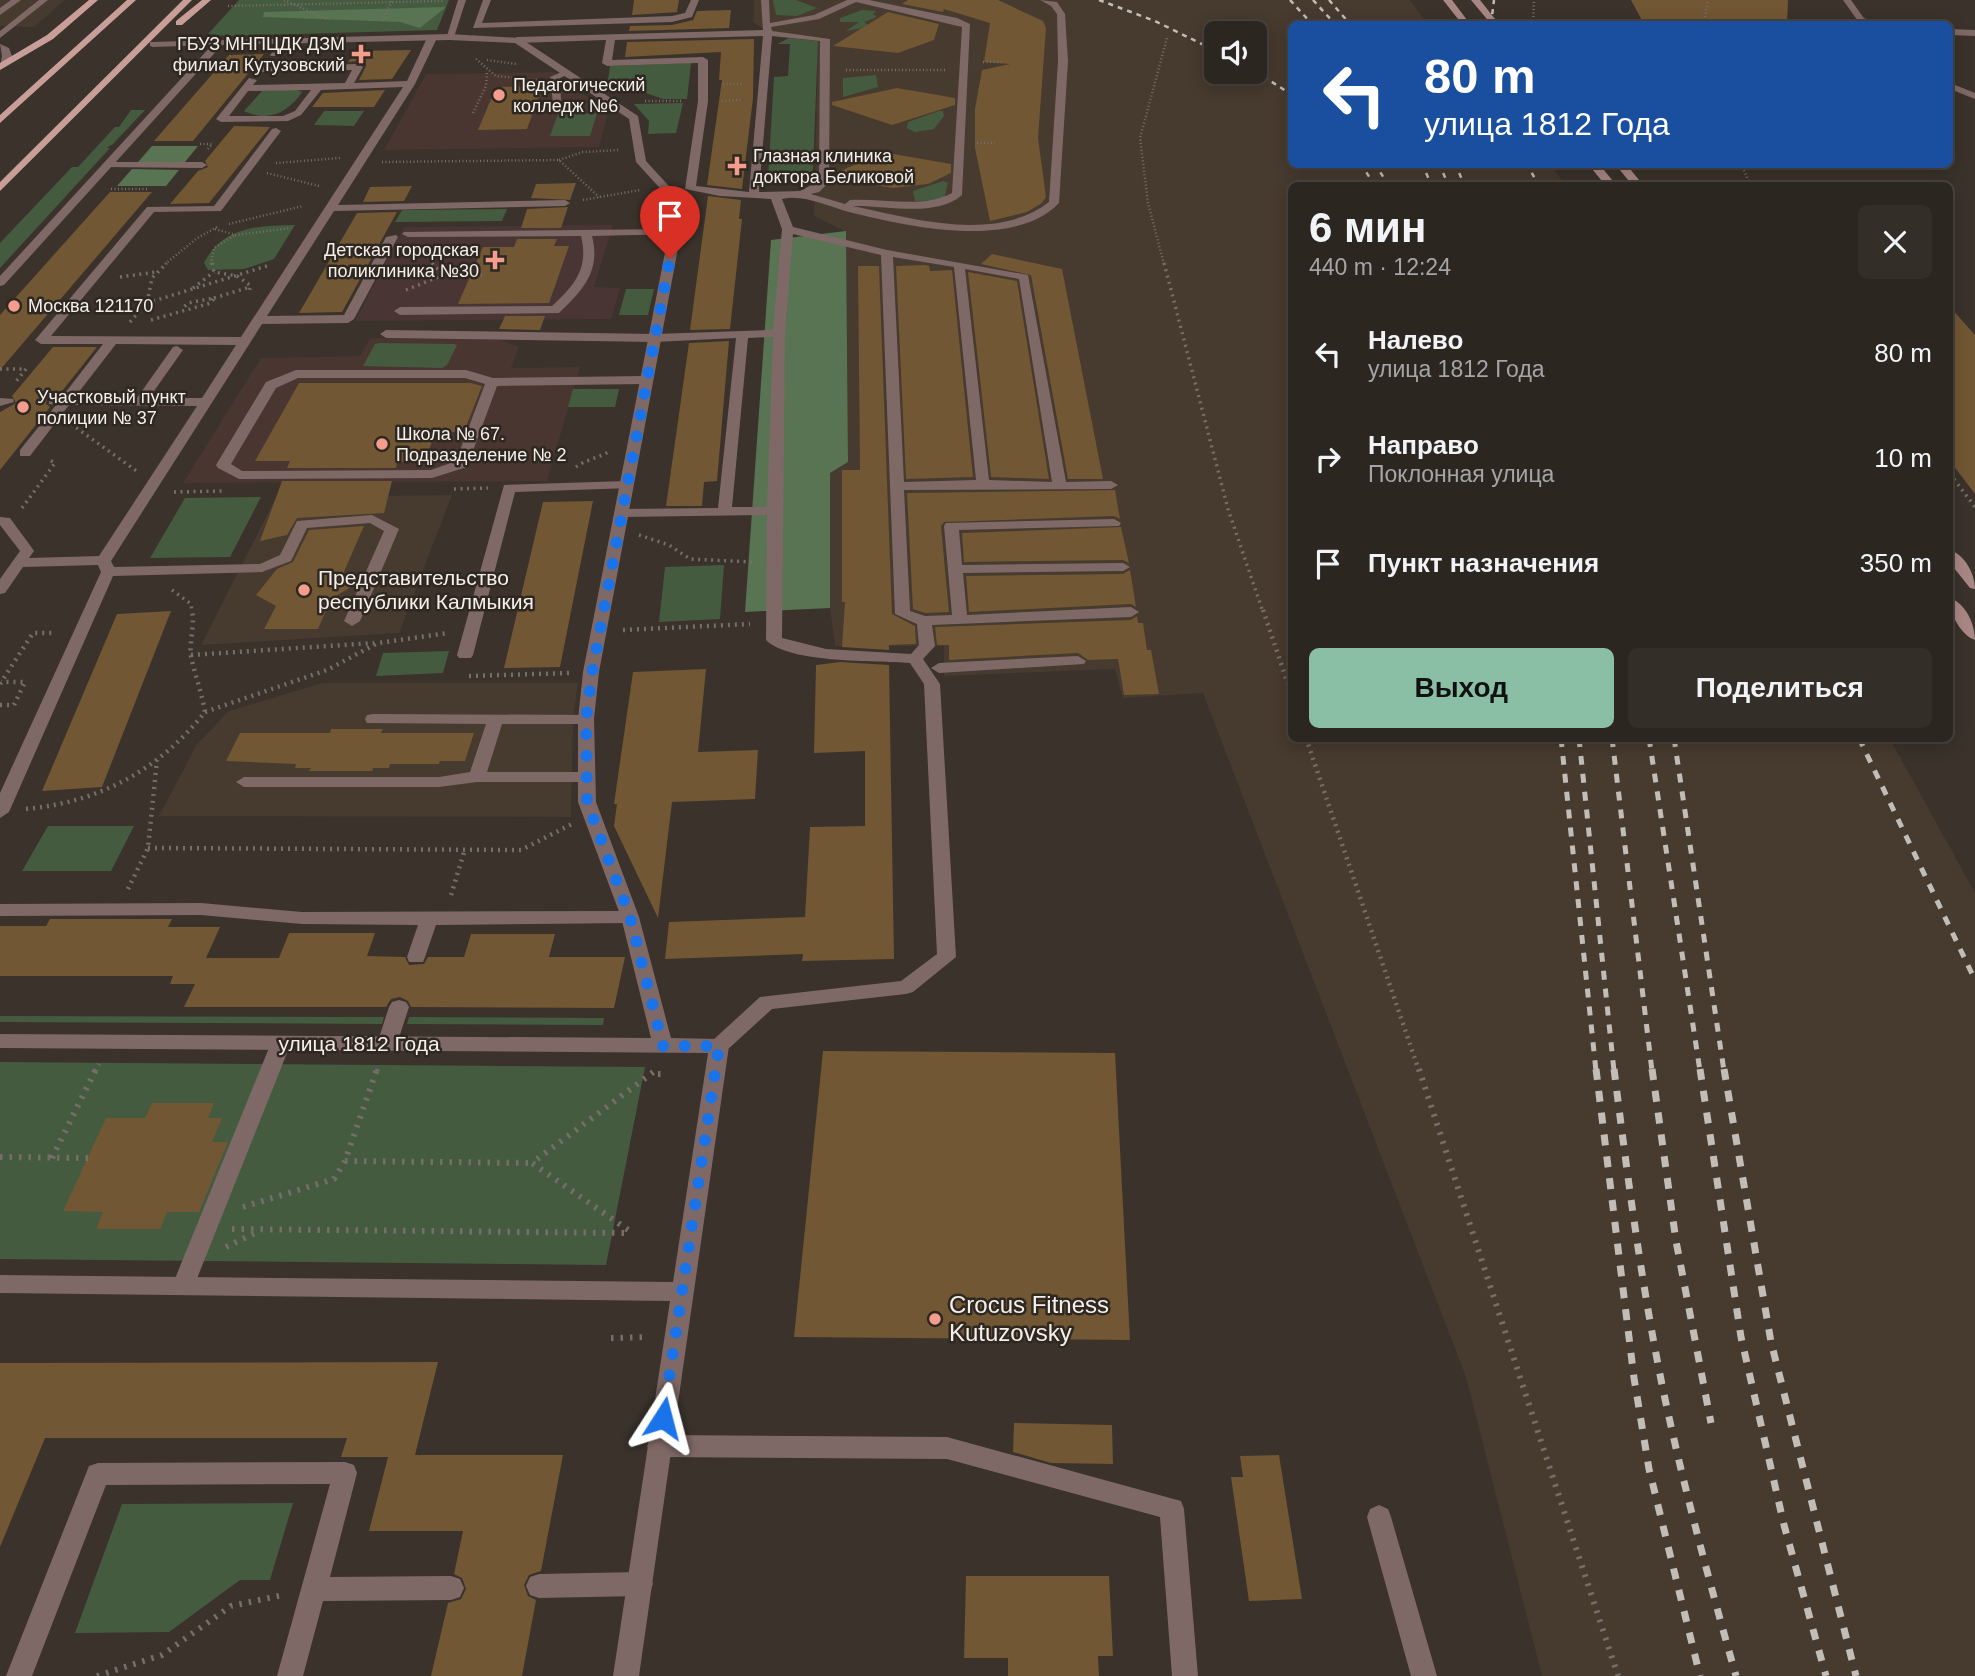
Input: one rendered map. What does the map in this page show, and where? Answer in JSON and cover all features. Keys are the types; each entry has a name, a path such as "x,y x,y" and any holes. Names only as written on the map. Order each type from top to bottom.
{"main road":[{"path":"0,65 50,37 94,0"},
{"path":"0,120 132,0"},
{"path":"0,188 188,0"},
{"path":"102,84 208,0"},
{"path":"1447,0 1464,21"},
{"path":"1475,0 1492,21"},
{"path":"1596,168 1609,182"},
{"path":"1623,168 1636,182"},
{"path":"1953,558 1975,585"},
{"path":"1953,607 1975,635"}],"street":[{"path":"0,12 17,0"},
{"path":"0,35 44,0"},
{"path":"451,32 462,0"},
{"path":"476,26 487,0"},
{"path":"153,44 432,38 476,26 672,19 690,15 695,0"},
{"path":"754,193 764,83 767,29 765,0"},
{"path":"451,32 517,40 611,38 767,29 816,17 855,0 957,21 967,26 957,195 945,201 926,203 832,205"},
{"path":"803,195 832,205 961,227 1031,220 1054,203 1063,61 1061,14 1054,4 1044,0"},
{"path":"1847,0 1860,21"},
{"path":"611,38 607,63 703,60 703,101 690,189 803,195 820,190 824,182 825,39 767,29"},
{"path":"1953,32 1975,33"},
{"path":"2,809 81,633 106,566 153,482 410,84 432,38"},
{"path":"517,40 634,118 640,160 672,191 676,209 675,232 645,380 586,719 587,802 630,917 663,1046"},
{"path":"272,54 281,43"},
{"path":"0,284 218,44"},
{"path":"0,47 6,50 6,56 0,65"},
{"path":"318,87 298,113 284,119 221,119 262,67 358,66 348,86"},
{"path":"555,102 555,80 562,70"},
{"path":"246,88 410,84"},
{"path":"1953,87 1975,96"},
{"path":"244,341 41,340 151,209 217,209 246,166 276,131"},
{"path":"107,165 202,166"},
{"path":"626,1676 719,1046 767,1002 906,988 947,957 932,684 915,659 891,655 819,656 792,649 774,640 774,510 779,333 788,229 787,221 776,204 777,195"},
{"path":"330,208 565,203"},
{"path":"788,229 887,253 1024,277 1060,486"},
{"path":"408,234 675,232"},
{"path":"400,312 555,310 583,285 593,254 586,233"},
{"path":"258,320 348,319 392,237"},
{"path":"887,253 903,614 924,621 1131,612"},
{"path":"959,264 983,484"},
{"path":"386,334 654,338 779,333"},
{"path":"725,512 742,335"},
{"path":"25,453 58,405 112,341"},
{"path":"140,402 177,350"},
{"path":"492,383 461,464 432,474 239,475 223,465 271,385 296,374 466,374 492,383 645,380"},
{"path":"58,405 204,402"},
{"path":"465,655 509,488 626,485"},
{"path":"897,486 1111,485"},
{"path":"620,521 774,510"},
{"path":"0,566 106,566 133,572 262,568 286,558 302,524 372,519 392,529 352,621"},
{"path":"0,590 27,551 2,521"},
{"path":"960,620 951,526 1114,523"},
{"path":"955,569 1123,567"},
{"path":"915,659 927,646 924,621"},
{"path":"939,668 1078,661"},
{"path":"373,719 586,719"},
{"path":"477,777 496,719"},
{"path":"244,782 439,782 477,777 587,777"},
{"path":"0,910 201,909 302,918 630,917"},
{"path":"416,957 436,919"},
{"path":"387,1044 399,1007"},
{"name":"улица 1812 Года","path":"0,1041 719,1046"},
{"path":"183,1286 281,1043"},
{"path":"0,1284 682,1292"},
{"path":"659,1446 947,1448 1172,1509 1185,1676"},
{"path":"19,1676 98,1474 345,1473 290,1676"},
{"path":"1379,1517 1424,1676"},
{"path":"539,1586 640,1584"},
{"path":"314,1589 451,1588"}],"path":[{"path":"284,0 337,24"},
{"path":"293,4 296,0"},
{"path":"228,5 462,0"},
{"path":"1533,21 1534,0"},
{"path":"1704,21 1708,0"},
{"path":"381,23 392,1"},
{"path":"1167,38 1140,138 1148,204 1228,509 1288,684"},
{"path":"555,80 504,80 486,73 476,59 562,70"},
{"path":"845,70 964,70"},
{"path":"473,113 486,86 486,73"},
{"path":"701,85 764,83"},
{"path":"246,166 362,159 559,160 583,152 638,149"},
{"path":"559,160 599,197"},
{"path":"246,166 340,192"},
{"path":"565,203 667,186"},
{"path":"112,341 147,303 152,278 174,255 196,239 218,227 303,206"},
{"path":"215,229 236,235 287,230"},
{"path":"214,272 210,261 214,248 236,235"},
{"path":"147,303 189,291 237,276 214,272 189,291"},
{"path":"443,275 482,275"},
{"path":"215,298 211,303 182,309 188,303 215,298 251,286"},
{"path":"0,369 26,369 6,398"},
{"path":"58,405 153,482"},
{"path":"2,521 18,513 55,463 42,455 25,453"},
{"path":"1953,478 1975,507"},
{"path":"620,521 669,545 690,559 702,562 775,562"},
{"path":"133,572 172,591 191,604 195,630 191,655 200,681 205,712"},
{"path":"601,631 694,623 774,623"},
{"path":"191,655 378,643 472,630"},
{"path":"1,683 33,633 81,633"},
{"path":"2,809 28,809 84,802 135,776 158,759 197,724 205,712 327,670 378,643"},
{"path":"465,655 459,677 592,673"},
{"path":"0,705 14,705 25,682 1,683"},
{"path":"1307,742 1465,1205 1618,1676"},
{"path":"118,909 148,848 158,759"},
{"path":"148,848 521,850 592,814"},
{"path":"436,919 465,849"},
{"path":"52,1158 110,1042"},
{"path":"209,1223 334,1179 345,1161 387,1044"},
{"path":"531,1163 659,1067"},
{"path":"0,1157 88,1158"},
{"path":"209,1223 628,1231 531,1163 345,1161"},
{"path":"611,1338 652,1336"},
{"path":"97,1676 162,1655 231,1606 314,1589"}],"shaded area":[{"path":"0,0 65,0 34,27 0,26"},
{"path":"754,0 1410,0 1425,21 1288,21 1288,168 1553,168 1563,182 1288,182 1288,742 1892,742 1975,893 1975,1676 1542,1676 1466,1377 1203,693 1123,698 1115,669 944,676 944,646 835,646 830,608 830,473 848,462 846,232 814,216 818,40 776,37 753,22"},
{"name":"Педагогический колледж №6","path":"555,72 555,77 561,77 608,113 599,147 384,150 426,74"},
{"name":"Детская городская поликлиника №30","path":"613,225 594,287 620,288 611,319 355,321 404,227"},
{"name":"Школа № 67. Подразделение № 2","path":"370,338 501,340 519,347 511,368 580,367 547,481 183,483 261,358 360,356"},
{"path":"452,495 399,633 201,645 276,497"},
{"path":"322,683 578,683 573,719 571,817 159,816 197,744 229,711"}],"green space":[{"path":"239,0 449,0 437,30 226,36 208,34"},
{"path":"773,0 796,0 817,8 797,16 776,15"},
{"path":"446,7 420,28 400,22 263,17 264,12"},
{"path":"862,10 876,11 873,14 877,17 864,22 870,27 846,31 859,22 840,22 840,18"},
{"path":"789,38 818,41 813,170 797,179 780,181 768,178 774,77 788,76 790,44 777,44"},
{"path":"691,63 687,99 663,99 608,80 610,66"},
{"path":"876,75 878,87 843,97 843,78"},
{"path":"294,89 302,92 291,105 277,114 261,116 244,111 262,91"},
{"path":"683,103 676,133 648,134 649,121 634,104"},
{"path":"131,110 145,110 107,148 110,148 0,268 0,243 72,167 78,167 115,127 119,127"},
{"path":"324,111 364,111 354,126 314,125"},
{"path":"943,111 944,116 934,129 915,132 907,128 908,122"},
{"path":"597,113 590,136 550,136 558,114"},
{"path":"152,146 198,146 185,162 138,162"},
{"path":"132,169 179,170 166,186 117,186"},
{"path":"943,181 948,183 944,200 915,201 913,191"},
{"path":"507,209 502,221 395,222 402,210"},
{"path":"295,225 274,259 244,269 208,270 204,263 221,242 242,230"},
{"path":"846,231 848,462 830,473 830,608 745,612 771,240"},
{"path":"626,289 654,289 648,315 619,315"},
{"path":"375,344 457,345 447,365 442,368 363,366"},
{"path":"573,389 619,389 615,407 568,407"},
{"path":"261,497 230,557 150,558 185,498"},
{"path":"724,565 720,619 659,622 665,567"},
{"path":"449,651 443,673 376,676 383,653"},
{"path":"48,826 134,826 111,871 22,871"},
{"path":"0,1016 384,1017 382,1024 0,1022"},
{"path":"409,1017 604,1018 603,1025 407,1024"},
{"path":"0,1062 645,1067 606,1265 0,1259"},
{"path":"293,1503 270,1580 240,1580 169,1632 75,1633 122,1504"}],"building":[{"path":"634,0 679,0 679,12 632,15"},
{"path":"908,0 998,0 1043,21 1046,28 1038,138 1046,197 1042,203 1027,212 990,221 975,148 975,109 982,70 1010,64 984,62 990,23 944,9 943,12 902,4"},
{"path":"1631,0 1788,0 1787,21 1642,21"},
{"path":"731,10 729,28 629,31 630,26 672,25 693,20 697,11"},
{"path":"888,12 939,24 934,40 898,53 833,46"},
{"path":"754,39 753,98 742,189 707,185 722,80 719,80 721,52 625,57 627,42"},
{"path":"411,50 392,79 359,80 366,66 358,61 348,62 356,51"},
{"path":"264,54 193,141 154,141 229,55"},
{"path":"543,86 527,129 478,130 496,87"},
{"path":"897,88 955,98 955,105 892,125 832,105 832,102"},
{"path":"385,90 374,107 312,107 323,93"},
{"path":"234,126 270,127 209,203 170,204 198,171 208,167 205,161"},
{"path":"882,152 951,164 951,173 928,184 893,188 832,178 832,175"},
{"path":"576,183 570,200 531,198 536,184"},
{"path":"412,186 404,201 363,202 370,187"},
{"path":"110,192 152,192 0,370 0,315"},
{"path":"708,196 741,200 739,219 742,219 730,329 690,330"},
{"path":"568,207 561,228 521,228 527,209"},
{"path":"397,212 342,312 299,313 357,213"},
{"path":"517,239 557,239 554,246 569,246 549,303 458,304 483,247 514,247"},
{"path":"992,254 1062,269 1103,479 1068,479 1031,275 981,264"},
{"path":"858,266 879,266 892,614 915,626 916,644 889,645 889,650 842,647 845,602 842,602 842,470 860,470"},
{"path":"896,266 929,266 930,271 952,270 973,477 906,479"},
{"path":"968,272 1017,281 1049,479 991,477"},
{"path":"1953,310 1975,335 1975,494 1953,465"},
{"path":"505,316 545,316 540,330 499,329"},
{"path":"729,341 717,481 704,482 702,506 666,506 689,343"},
{"path":"53,347 97,347 59,395 47,396 46,404 50,407 0,470 0,412 16,403 12,396"},
{"path":"299,383 471,383 482,386 464,432 436,432 424,462 397,462 396,468 287,468 290,461 255,461"},
{"path":"282,481 392,481 384,513 297,518 287,535 260,541"},
{"path":"1115,490 1120,519 1114,516 944,522 941,526 949,612 925,613 913,609 907,493"},
{"path":"593,501 560,667 504,668 543,502"},
{"name":"Представительство республики Калмыкия","path":"364,526 343,574 351,587 331,599 318,629 264,629 276,606 256,595 277,569 293,562 309,530"},
{"path":"1121,527 1129,563 1123,560 964,562 962,533"},
{"path":"1130,570 1136,607 1131,604 969,612 966,576 1123,574"},
{"path":"171,611 102,787 42,791 117,614"},
{"path":"1137,616 1138,623 1143,623 1147,650 1151,650 1159,694 1124,695 1118,659 1088,660 1078,653 949,660 949,645 937,645 935,627 1131,620"},
{"path":"840,662 889,665 894,959 802,961 803,954 665,959 669,922 805,917 810,827 865,826 865,751 814,753 816,665"},
{"path":"706,669 698,752 758,750 755,799 672,802 658,918 614,826 617,804 614,804 633,672"},
{"path":"331,729 383,729 381,733 474,733 465,761 440,761 439,764 390,764 389,768 373,768 372,771 309,771 311,768 295,768 296,764 226,761 240,733 330,733"},
{"path":"50,919 172,919 168,927 220,927 206,958 279,958 289,933 375,933 367,956 405,957 409,965 424,964 428,957 464,957 471,934 555,934 549,957 625,957 614,1008 411,1007 408,1001 400,997 391,999 386,1007 184,1007 195,984 170,984 173,976 0,976 0,926 46,926"},
{"path":"823,1051 1115,1053 1130,1340 794,1337"},
{"path":"152,1103 214,1103 208,1118 222,1118 212,1142 228,1142 199,1212 167,1212 160,1229 96,1229 103,1212 63,1211 106,1118 145,1118"},
{"path":"438,1362 415,1455 563,1455 541,1571 529,1575 524,1585 528,1596 536,1600 522,1676 431,1676 448,1603 461,1599 466,1589 462,1578 454,1574 463,1531 369,1531 388,1457 341,1457 347,1438 45,1438 0,1547 0,1363"},
{"path":"1014,1423 1112,1425 1113,1464 1051,1463 1013,1452"},
{"path":"1279,1455 1302,1599 1249,1601 1231,1477 1243,1477 1240,1456"},
{"path":"966,1576 1109,1576 1113,1656 1098,1656 1099,1676 1008,1676 1008,1658 964,1658"}],"railway":[{"path":"1099,0 1155,21 1204,45"},
{"path":"1290,0 1309,21"},
{"path":"1313,0 1332,21"},
{"path":"1329,0 1347,21"},
{"path":"1491,21 1494,0"},
{"path":"1267,79 1288,92"},
{"path":"1364,168 1372,182"},
{"path":"1378,168 1386,182"},
{"path":"1424,168 1430,182"},
{"path":"1441,168 1447,182"},
{"path":"1457,168 1463,182"},
{"path":"1529,168 1537,182"},
{"path":"1561,742 1596,1071"},
{"path":"1579,742 1614,1071"},
{"path":"1612,742 1652,1071"},
{"path":"1650,742 1700,1071"},
{"path":"1675,742 1724,1071"},
{"path":"1861,742 1975,980"},
{"path":"1596,1069 1634,1378 1649,1469 1700,1676"},
{"path":"1614,1069 1642,1276 1665,1399 1698,1538 1736,1676"},
{"path":"1652,1069 1676,1241 1711,1423"},
{"path":"1700,1069 1741,1337 1784,1525 1826,1676"},
{"path":"1724,1069 1771,1342 1856,1676"}],"place":[{"name":"ГБУЗ МНПЦДК ДЗМ филиал Кутузовский","path":"361,54"},
{"name":"Педагогический колледж №6","path":"499,95"},
{"name":"Глазная клиника доктора Беликовой","path":"737,166"},
{"name":"Детская городская поликлиника №30","path":"495,260"},
{"name":"Москва 121170","path":"14,306"},
{"name":"Участковый пункт полиции № 37","path":"23,407"},
{"name":"Школа № 67. Подразделение № 2","path":"382,444"},
{"name":"Представительство республики Калмыкия","path":"304,590"},
{"name":"Crocus Fitness Kutuzovsky","path":"935,1319"}],"route":[{"path":"663,1418 719,1046 663,1046 630,917 587,802 586,719 645,380 670,258"}]}
